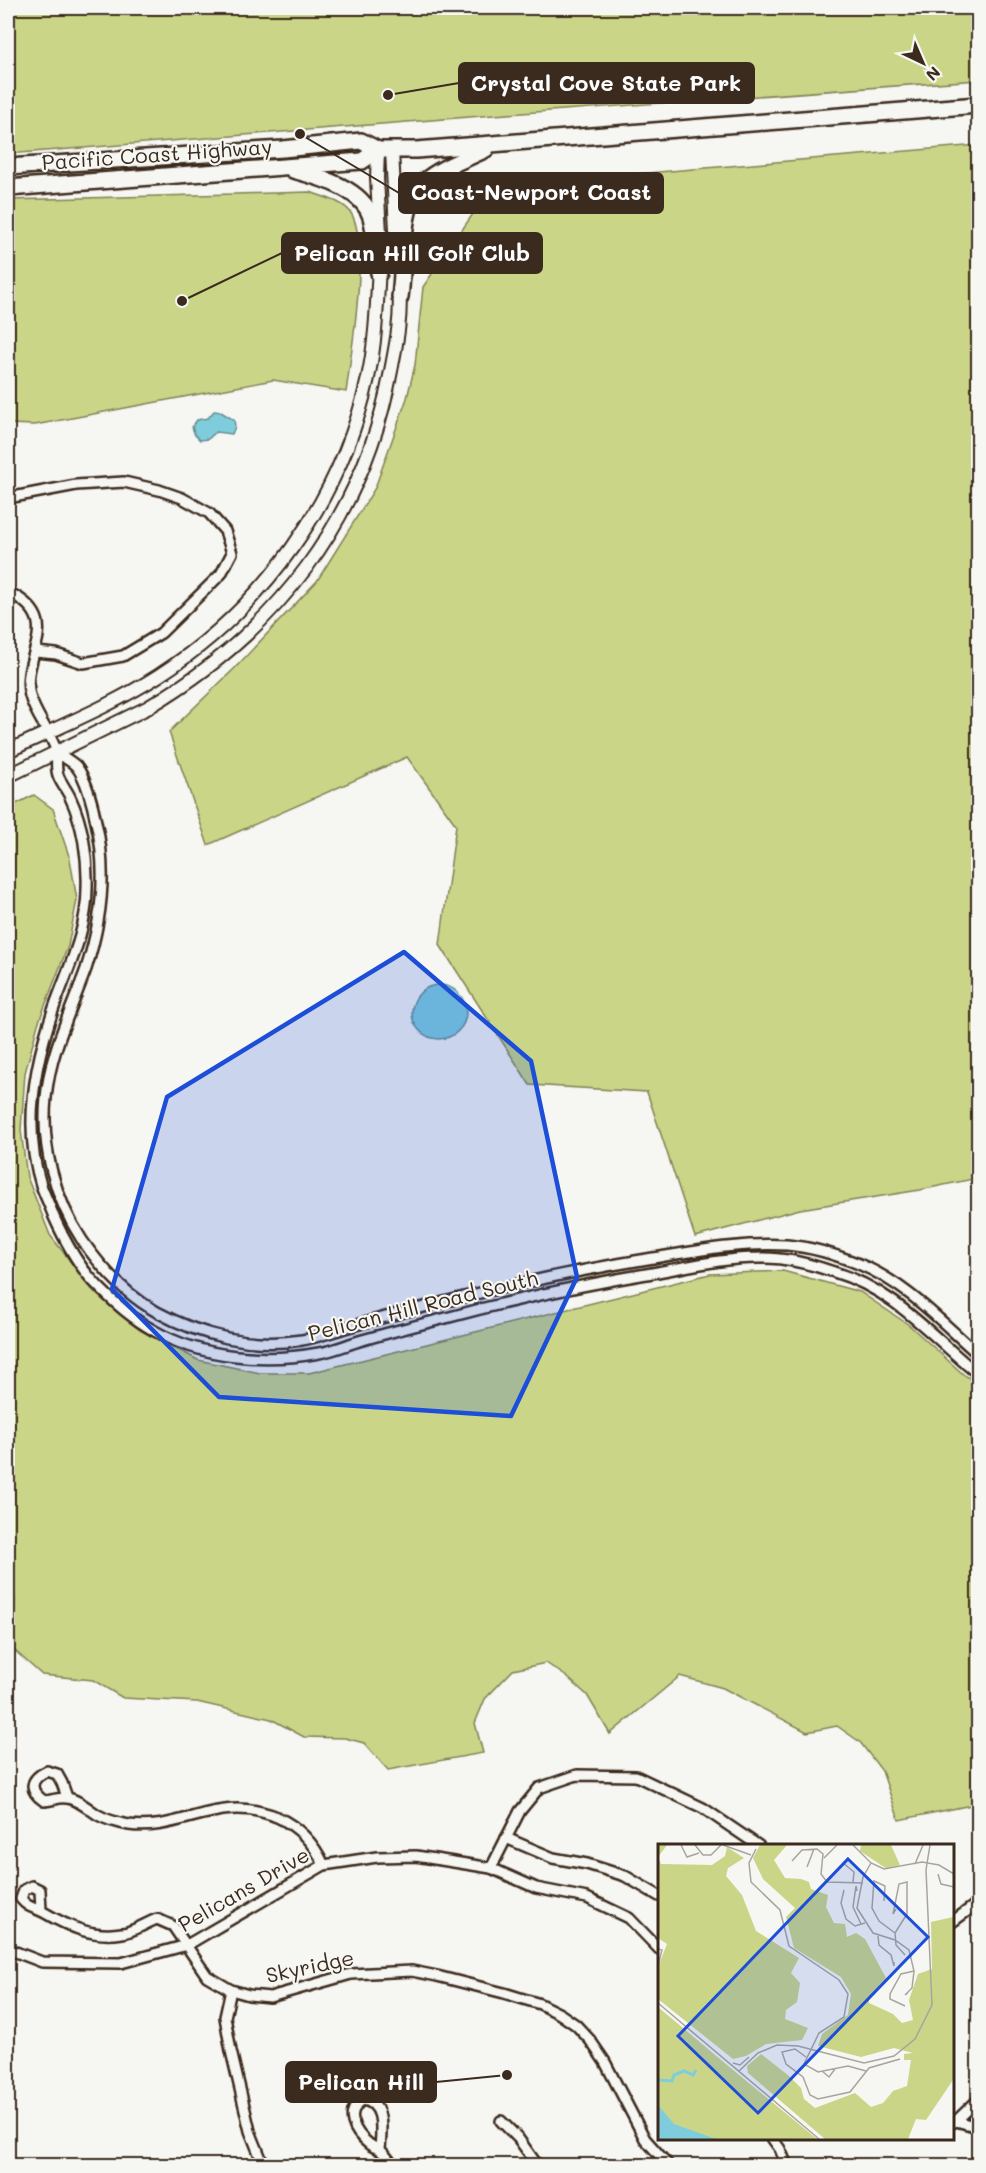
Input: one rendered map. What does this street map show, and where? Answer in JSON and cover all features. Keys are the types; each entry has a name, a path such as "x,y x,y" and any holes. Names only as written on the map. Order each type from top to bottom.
{"highway":[{"name":"Pacific Coast Highway","path":"8,166 360,141 385,150 494,145 978,105"},
{"path":"400,297 404,273 405,224 412,195 432,176 494,145"},
{"name":"Pacific Coast Highway","path":"8,188 362,161 385,150"},
{"path":"282,167 329,181 346,189 360,201 370,215 379,273"}],"main road":[{"path":"8,751 128,694 191,653 249,601 296,544 322,502 354,426 368,379 375,337 381,245 377,178 385,150"},
{"path":"8,776 147,708 203,673 267,616 325,542 356,484 378,424 387,393 395,347 400,297 385,150"}],"street":[{"path":"8,498 76,485 124,482 159,490 182,498 209,513 225,531 232,553 221,574 161,633 123,656 83,663 56,654 36,652"},
{"name":"Pelican Hill Road South","path":"8,592 21,599 34,614 39,630 31,671 30,697 57,753 57,773 71,799 83,838 87,884 86,917 39,1057 33,1093 32,1142 41,1184 63,1236 91,1279 124,1310 154,1331 187,1344 222,1354 275,1358 320,1353 448,1317 578,1286 715,1262 762,1257 836,1272 881,1293 918,1320 978,1374"},
{"name":"Pelican Hill Road South","path":"57,753 77,766 91,800 99,835 104,885 99,923 52,1062 46,1097 45,1139 53,1178 73,1226 99,1265 129,1293 155,1311 215,1337 264,1343 302,1340 570,1272 704,1250 790,1245 858,1263 878,1273 923,1302 978,1354"},
{"path":"39,1057 52,1062"},
{"path":"761,1245 762,1257"},
{"path":"660,1257 662,1271"},
{"path":"491,1868 520,1811 539,1788 577,1775 636,1776 703,1808 756,1844"},
{"path":"67,1797 101,1816 129,1825 146,1826 237,1808 269,1814 285,1821 308,1839 324,1865"},
{"path":"506,1838 553,1858 587,1864 625,1876 658,1895"},
{"name":"Pelicans Drive","path":"8,1949 42,1962 121,1963 187,1945 324,1865 377,1857 416,1856 491,1868 536,1888 587,1898 629,1918 658,1947"},
{"path":"953,1921 978,1903"},
{"path":"42,1911 66,1925 95,1935 123,1934 157,1918 173,1926 207,1976 231,1990 225,2017 231,2051 249,2131 264,2166"},
{"name":"Skyridge","path":"231,1990 270,1997 351,1974 412,1971 540,2004 560,2014 583,2032 605,2062 645,2139 669,2166"},
{"path":"380,2150 381,2115 370,2100 362,2100 355,2105 352,2115 359,2134 370,2145 380,2150 394,2166"},
{"path":"954,2122 978,2100"},
{"path":"501,2121 518,2138 538,2166"},
{"path":"954,2122 978,2127"},
{"path":"773,2140 780,2149 787,2166"}],"highlighted area":[{"path":"404,952 531,1061 577,1277 511,1416 219,1397 112,1289 167,1097"}],"green space":[{"path":"8,8 978,8 978,80 494,115 8,154"},
{"path":"978,145 978,1178 920,1190 800,1209 695,1237 647,1092 530,1085 440,945 456,825 407,757 208,845 169,732 234,669 317,581 375,488 407,398 415,365 423,287 492,186"},
{"path":"310,192 343,205 351,213 356,228 359,248 358,300 346,392 273,380 35,425 8,424 8,200"},
{"path":"34,795 53,809 70,859 77,900 68,946 38,1024 25,1073 21,1130 27,1177 50,1235 95,1293 140,1330 198,1360 260,1373 309,1373 710,1274 783,1271 860,1292 909,1325 963,1374 978,1384 978,1801 976,1804 899,1820 882,1771 860,1742 837,1726 807,1732 723,1688 680,1676 610,1734 587,1695 567,1677 546,1663 513,1670 485,1699 475,1723 483,1753 388,1770 364,1743 345,1738 304,1737 271,1719 197,1702 123,1698 93,1680 42,1675 13,1649 15,1599 8,1549 8,808"}],"water":[{"path":"214,411 221,412 234,420 235,427 232,434 216,432 208,439 200,440 192,427 197,420 208,418"},
{"path":"434,985 444,985 454,989 462,997 466,1012 462,1027 454,1035 444,1039 434,1039 424,1035 416,1027 412,1017 412,1007 416,997 424,989"}],"place":[{"name":"Crystal Cove State Park","path":"388,95"},
{"name":"Coast-Newport Coast","path":"300,134"},
{"name":"Pelican Hill Golf Club","path":"182,301"},
{"name":"Pelican Hill","path":"507,2075"}]}
